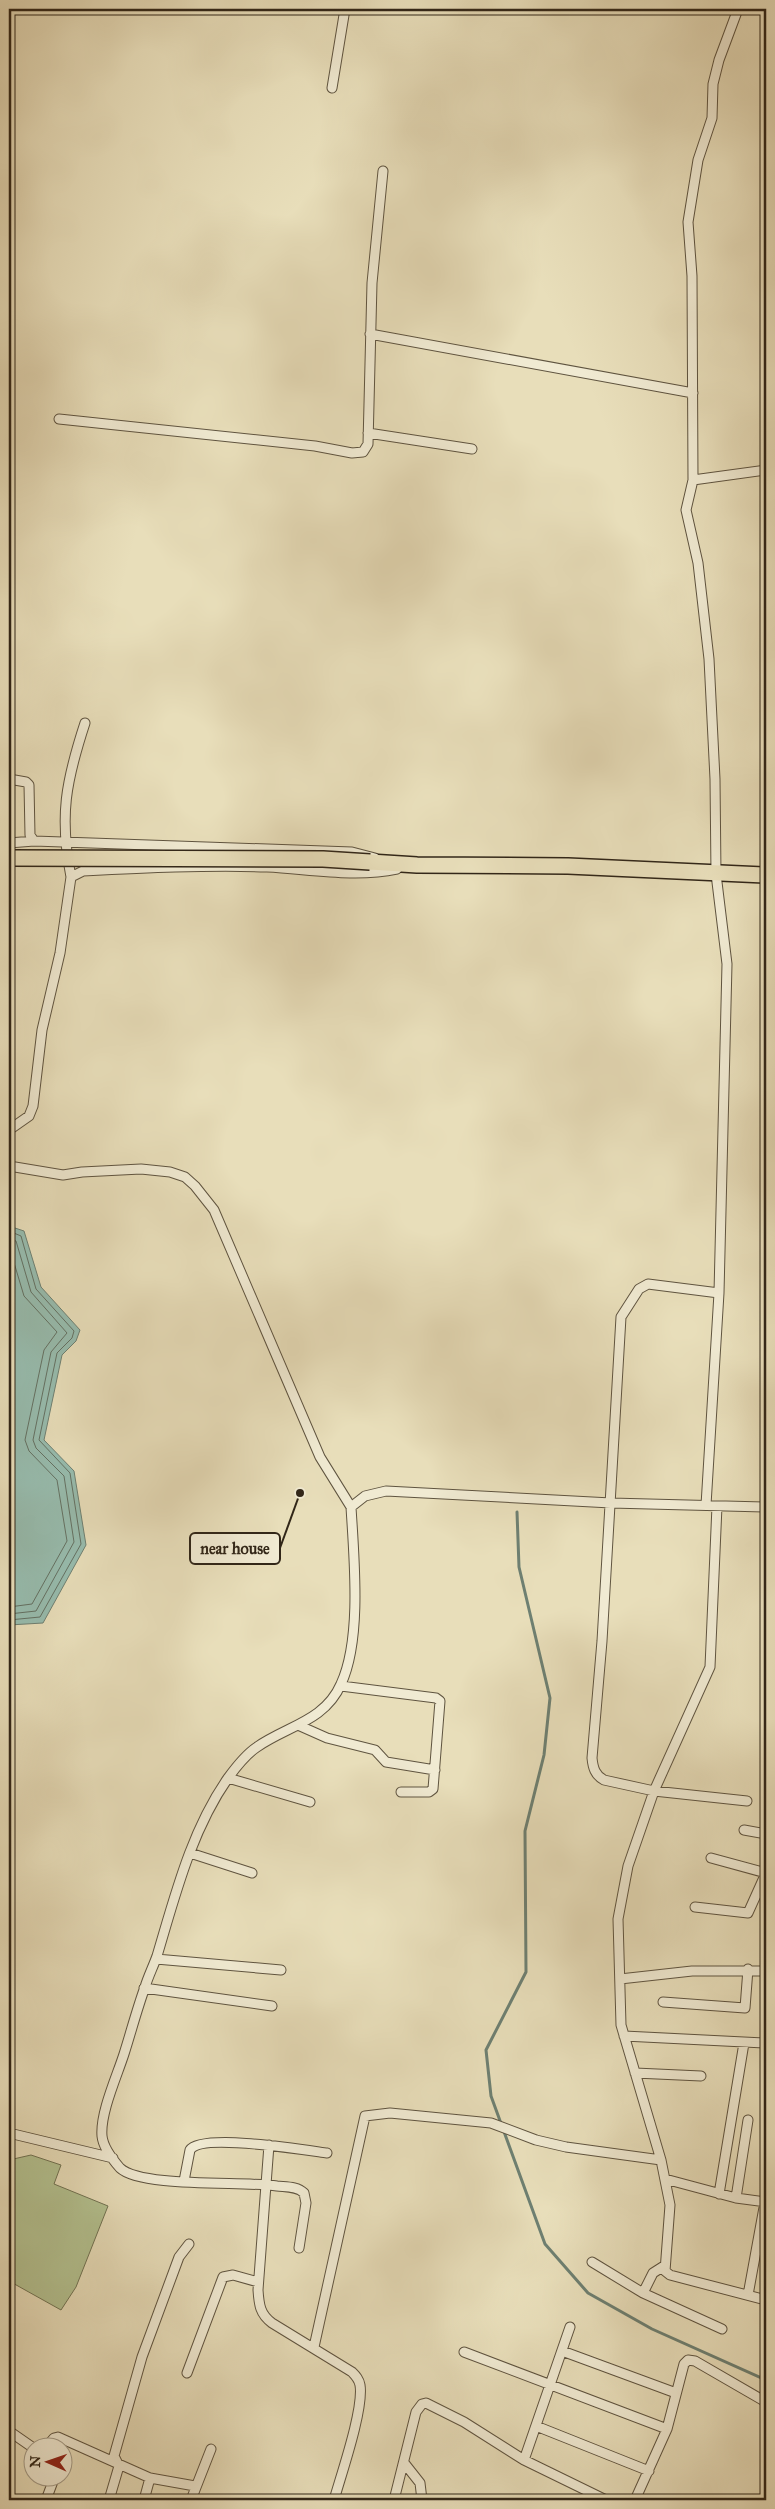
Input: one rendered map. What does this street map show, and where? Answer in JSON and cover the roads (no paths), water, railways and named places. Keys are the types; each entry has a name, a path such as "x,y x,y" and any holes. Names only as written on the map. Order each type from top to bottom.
{"main road":[{"path":"9,858 323,859 417,865 568,866 766,875"}],"street":[{"path":"332,88 345,9"},
{"path":"706,1505 719,1293 728,964 716,874 715,779 709,659 698,563 686,510 693,480 692,276 688,222 698,160 712,118 713,84 719,60 738,9"},
{"path":"59,419 308,445 356,454 363,452 366,448 368,433 372,282 383,171"},
{"path":"370,334 693,393"},
{"path":"368,433 472,449"},
{"path":"693,480 766,470"},
{"path":"9,1130 29,1116 34,1106 42,1030 60,953 71,877 65,843 64,821 68,785 85,723"},
{"path":"9,778 26,782 29,785 30,835 34,841"},
{"path":"9,843 34,841 352,852 377,862"},
{"path":"71,877 83,870 179,866 267,867 357,872 393,870 417,865"},
{"path":"9,1166 63,1175 82,1172 141,1169 170,1172 185,1177 196,1186 214,1210 320,1457 350,1507 354,1634 349,1662 340,1686 326,1707 300,1726 259,1746 241,1761 214,1801 190,1853 173,1898 156,1959 144,1988 103,2125 102,2135 104,2145 112,2158 128,2174 138,2177 265,2184 299,2188 304,2192 306,2203 299,2248"},
{"path":"719,1293 648,1284 639,1289 621,1317 613,1423 611,1503 602,1641 592,1758 593,1768 598,1776 604,1780 654,1791 747,1801"},
{"path":"350,1507 365,1496 386,1491 611,1503 766,1507"},
{"path":"717,1506 710,1667 654,1791 628,1866 618,1919 620,1979 624,2036 661,2160 670,2205 665,2271 670,2275 766,2300"},
{"path":"340,1686 439,1700 442,1706 431,1791 401,1792"},
{"path":"300,1726 327,1738 375,1750 386,1762 435,1770"},
{"path":"228,1778 310,1802"},
{"path":"744,1830 766,1834"},
{"path":"190,1853 252,1873"},
{"path":"695,1907 748,1914 766,1873 711,1858"},
{"path":"156,1959 280,1970"},
{"path":"663,2002 744,2008 748,1969"},
{"path":"620,1979 676,1972 766,1970"},
{"path":"144,1988 272,2006"},
{"path":"624,2036 766,2043"},
{"path":"719,2194 744,2043"},
{"path":"636,2074 701,2076"},
{"path":"314,2347 365,2116 390,2113 491,2124 536,2140 566,2147 661,2160"},
{"path":"736,2198 748,2120"},
{"path":"9,2133 112,2158"},
{"path":"184,2181 190,2150 197,2144 269,2145 327,2153"},
{"path":"269,2145 258,2286 260,2309 264,2317 272,2323 352,2372 360,2384 360,2397 350,2445 334,2500"},
{"path":"665,2179 736,2198 766,2202 748,2295"},
{"path":"108,2500 119,2466 114,2456 137,2373 179,2257 189,2244"},
{"path":"592,2262 643,2293 722,2329"},
{"path":"643,2293 653,2273 664,2266"},
{"path":"187,2373 222,2277 233,2275 258,2286"},
{"path":"524,2460 570,2327"},
{"path":"562,2351 676,2393"},
{"path":"464,2352 551,2383 667,2429"},
{"path":"635,2500 667,2429 684,2364 688,2360 696,2361 766,2402"},
{"path":"394,2500 405,2464 416,2412 422,2404 426,2403 464,2422 524,2460 606,2500"},
{"path":"536,2426 649,2471"},
{"path":"9,2431 22,2440"},
{"path":"72,2444 119,2466 150,2478 195,2486"},
{"path":"191,2500 210,2449"},
{"path":"405,2464 420,2483 422,2500"},
{"path":"144,2500 150,2478"},
{"path":"46,2500 51,2486"}],"water":[{"path":"9,1226 24,1231 41,1287 80,1330 76,1341 62,1355 44,1440 74,1471 86,1545 43,1623 9,1625"}],"waterway":[{"path":"517,1512 519,1567 550,1698 544,1755 525,1831 526,1972 486,2050 491,2096 545,2244 588,2293 652,2329 766,2380"}],"place":[{"name":"near house","path":"300,1493"}]}
